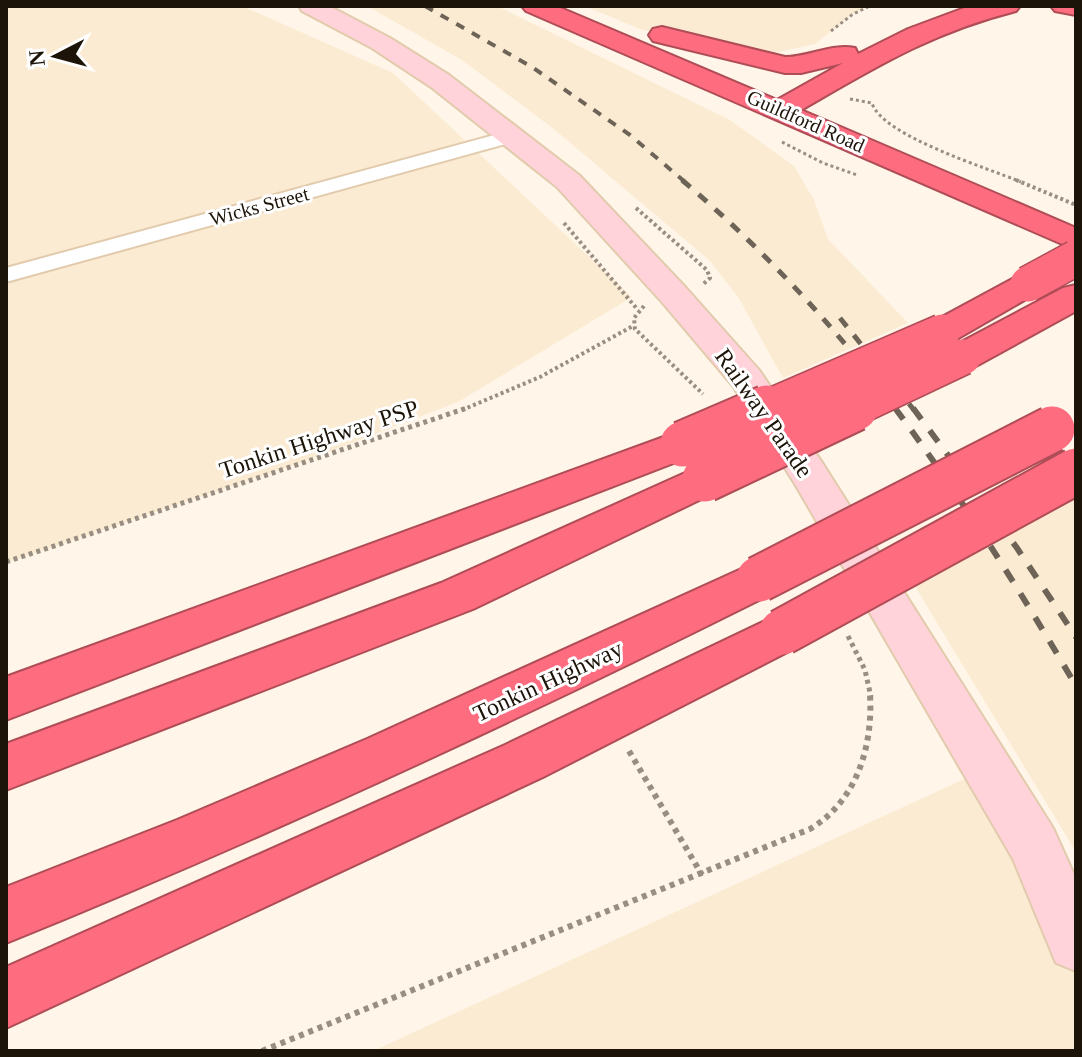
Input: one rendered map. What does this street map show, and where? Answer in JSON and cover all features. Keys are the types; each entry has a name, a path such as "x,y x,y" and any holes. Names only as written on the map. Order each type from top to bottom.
{"highway":[{"name":"Guildford Road","path":"535,6 782,100 858,112 1076,214"},
{"name":"Guildford Road","path":"584,6 640,29 1076,240"},
{"path":"782,100 856,56 910,15 932,6"},
{"path":"640,29 760,61 801,65 856,56 974,11 1007,6"},
{"path":"1064,6 1076,7"},
{"path":"856,56 858,112"},
{"path":"952,344 1028,284 1076,258"},
{"path":"6,767 457,596 694,462 952,344 1071,299"},
{"name":"Tonkin Highway","path":"6,915 82,886 509,701 759,579 1064,423"},
{"path":"6,699 694,462"},
{"path":"6,998 524,761 782,632 1076,471"}],"street":[{"name":"Railway Parade","path":"311,6 381,43 440,81 568,181 746,378 809,474 1034,845 1076,943"},
{"name":"Wicks Street","path":"6,275 513,136"}],"path":[{"path":"858,112 872,103 875,113 901,132 1076,205"},
{"path":"560,217 638,310"},
{"name":"Tonkin Highway PSP","path":"6,562 445,417 540,377 633,326"},
{"path":"262,1051 796,837 830,816 845,797 872,739 866,673 845,630"},
{"path":"628,749 702,875"}],"shaded area":[{"path":"6,6 242,6 393,73 632,297 458,402 297,464 6,563"},
{"path":"367,6 497,6 730,120 794,166 814,200 828,239 908,323 783,378 738,297 709,260 555,130 462,60"},
{"path":"584,6 870,6 853,14 815,44 761,56 760,61 640,29"},
{"path":"1076,460 1076,852 896,555"},
{"path":"986,769 1076,950 1076,1051 373,1051"}],"railway":[{"path":"425,6 532,67 630,135 685,182"},
{"path":"682,180 741,233 796,289 897,410"},
{"path":"840,318 914,410"},
{"path":"895,408 989,544 1076,686"},
{"path":"913,408 1017,548 1076,637"}]}
